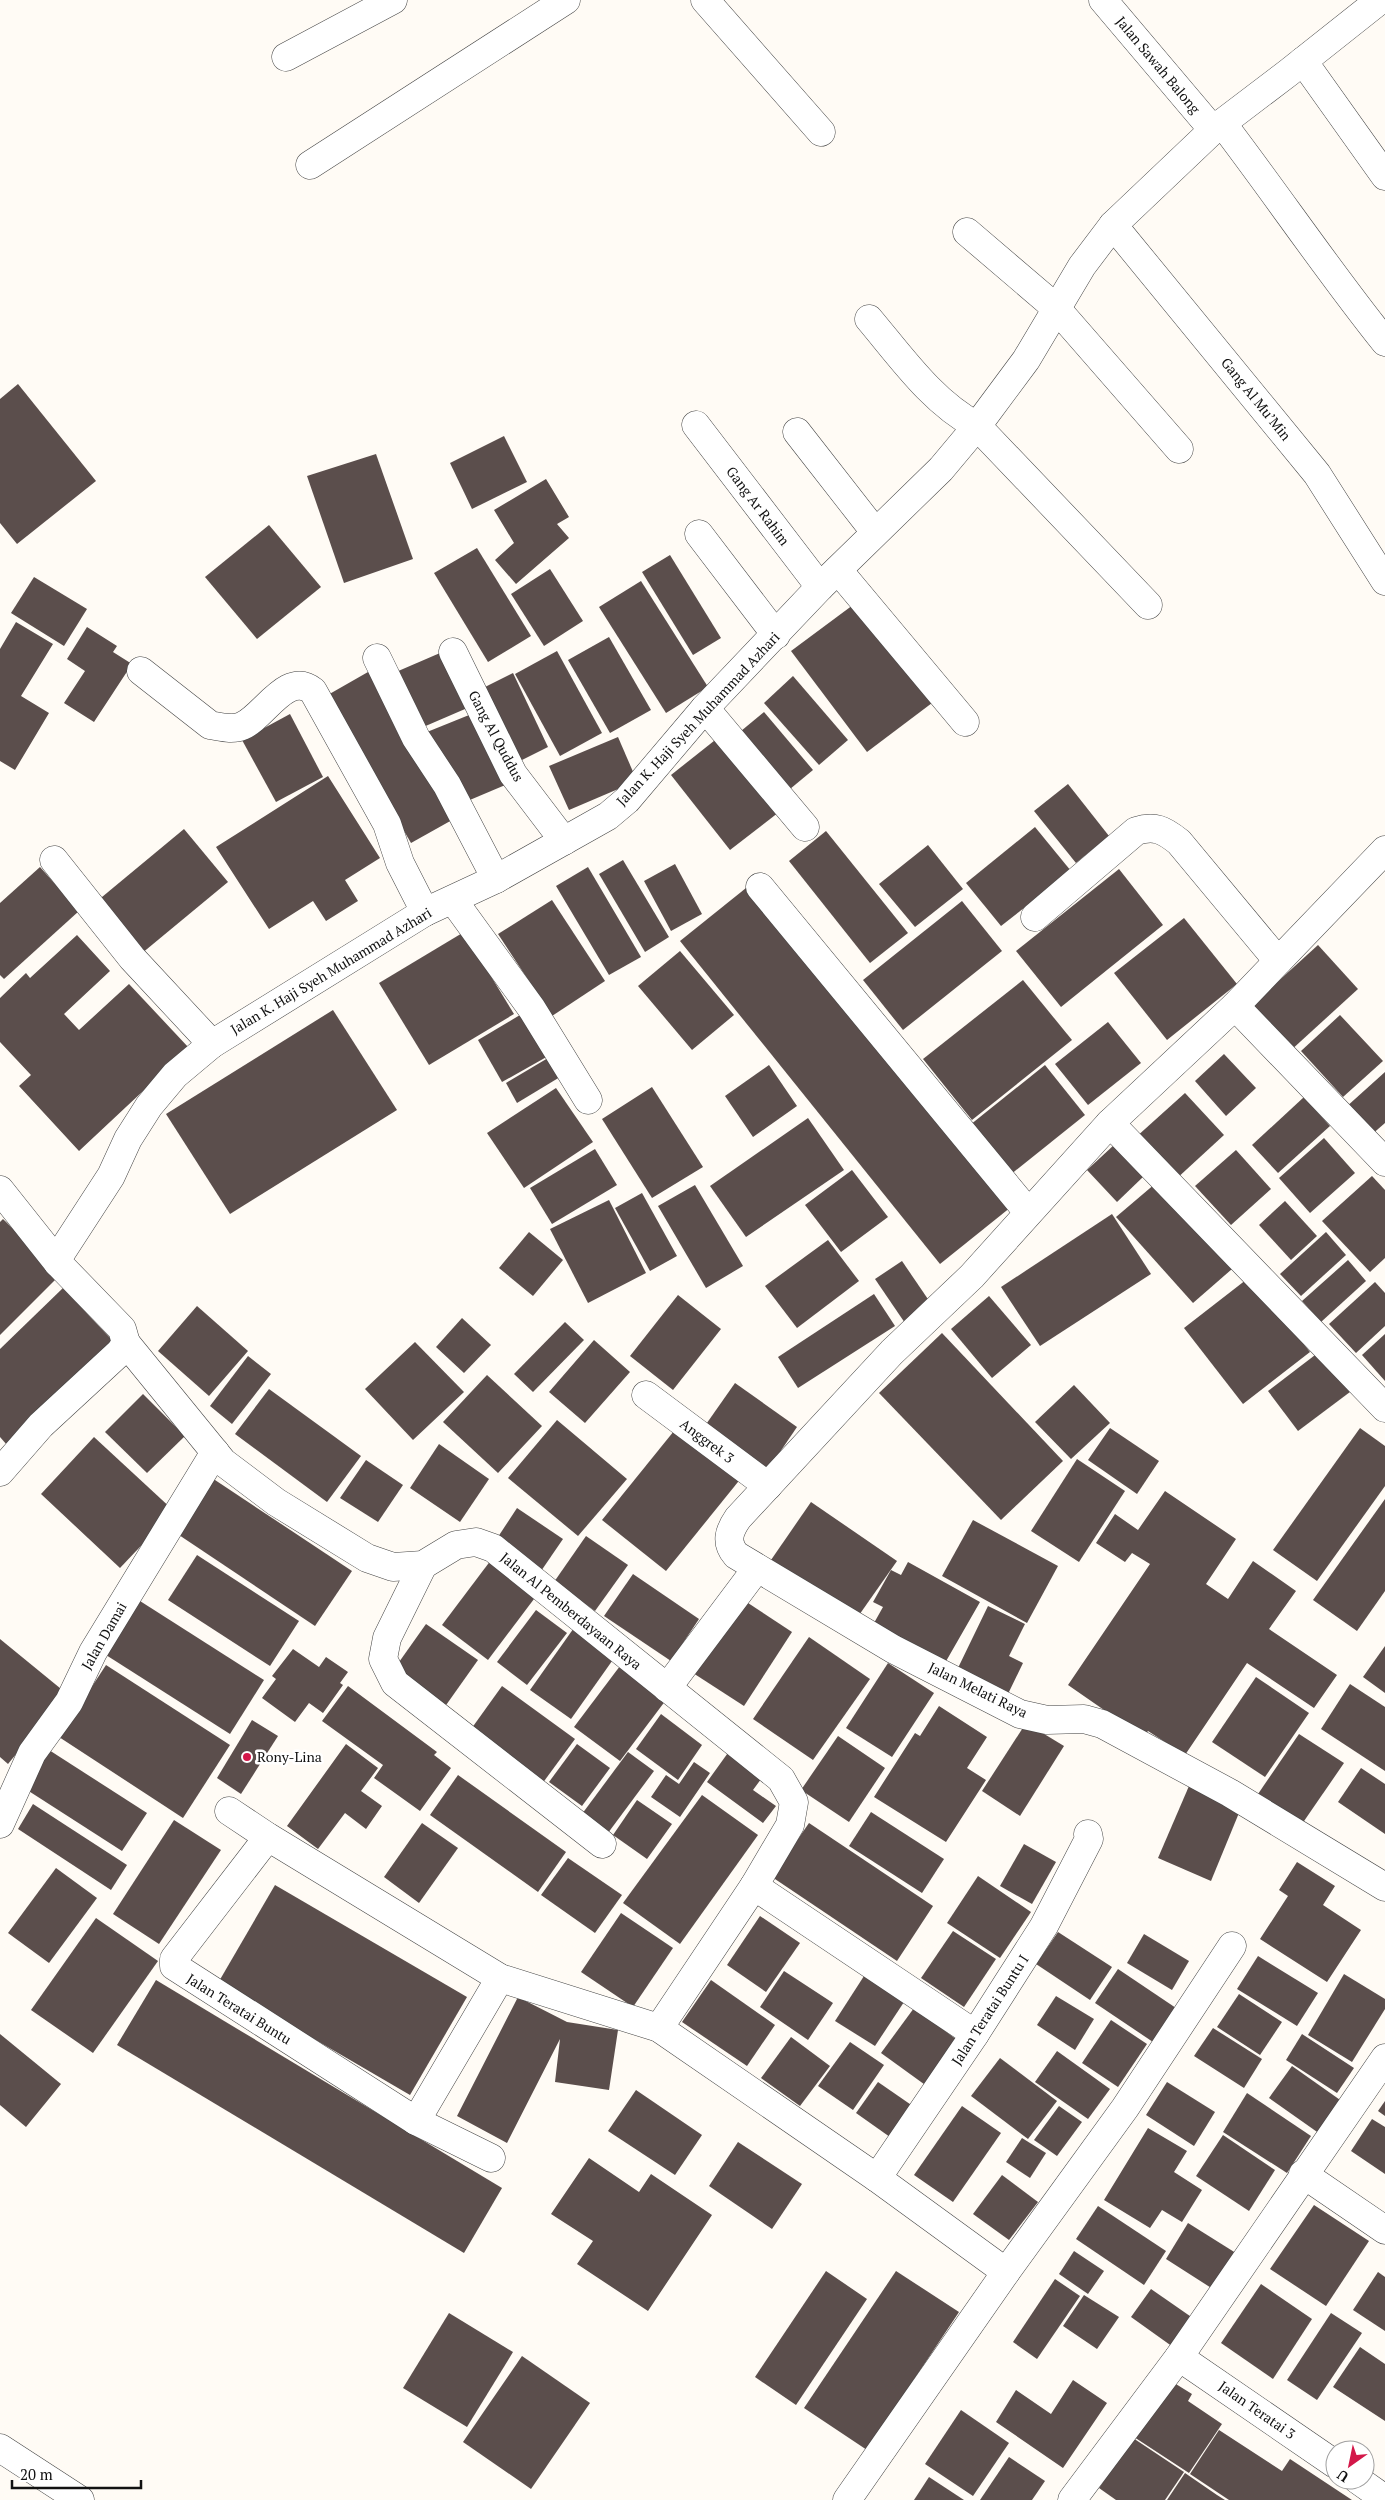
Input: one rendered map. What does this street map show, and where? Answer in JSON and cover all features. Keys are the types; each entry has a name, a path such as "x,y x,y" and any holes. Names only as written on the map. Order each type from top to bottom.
{"street":[{"path":"286,57 393,0"},
{"path":"310,165 566,0"},
{"path":"705,0 821,132"},
{"name":"Jalan Sawah Balong","path":"1103,0 1217,126 1286,207 1356,306 1385,342"},
{"name":"Jalan K. Haji Syeh Muhammad Azhari","path":"58,1263 63,1248 110,1176 128,1139 149,1106 175,1075 212,1044 425,912 496,879 608,816 626,800 705,708 829,578 940,469 977,426 1026,360 1082,266 1113,225 1217,126 1303,61 1366,4"},
{"path":"1303,61 1385,176"},
{"name":"Gang Al Mu’Min","path":"1113,225 1318,474 1385,581"},
{"path":"967,232 1056,308 1179,449"},
{"path":"869,319 906,364 954,414 977,426 1148,605"},
{"name":"Gang Ar Rahim","path":"696,425 829,578 965,722"},
{"path":"797,432 875,532"},
{"path":"699,534 776,635"},
{"name":"Gang Al Quddus","path":"453,652 513,774 564,840"},
{"path":"377,658 416,738 447,785 496,879"},
{"path":"141,671 210,725 222,727 241,727 255,718 275,698 295,685 307,685 313,691 387,824 400,863 425,912"},
{"path":"705,708 805,827"},
{"path":"1034,918 1136,831 1150,827 1165,830 1179,842 1278,961"},
{"path":"667,1688 747,1561 729,1547 731,1529 738,1518 892,1352 972,1276 1110,1123 1235,1006 1385,850"},
{"path":"54,860 132,958 212,1044"},
{"path":"760,887 1028,1212"},
{"path":"453,900 532,1009 588,1100"},
{"path":"1235,1006 1385,1162"},
{"path":"1110,1123 1385,1408"},
{"path":"0,1190 58,1263 122,1329 126,1343 120,1352 41,1425 0,1472"},
{"name":"Jalan Al Pemberdayaan Raya","path":"126,1343 224,1462 276,1502 367,1558 393,1566 423,1565 456,1545 476,1542 493,1548 781,1779 794,1802 790,1824 754,1886 659,2028"},
{"name":"Anggrek 3","path":"646,1395 768,1486"},
{"name":"Jalan Damai","path":"0,1824 32,1753 69,1702 93,1652 215,1452"},
{"name":"Jalan Melati Raya","path":"747,1561 894,1650 1020,1714 1047,1720 1084,1719 1116,1732 1230,1794 1385,1887"},
{"path":"423,1565 387,1638 383,1659 395,1683 602,1844"},
{"path":"229,1811 268,1837 500,1978 659,2028 877,2178 1006,2272"},
{"name":"Jalan Teratai Buntu I","path":"877,2178 975,2034 1044,1926 1088,1839 1088,1834"},
{"name":"Jalan Teratai Buntu","path":"268,1837 174,1959 174,1966 416,2121 492,2158"},
{"path":"754,1886 975,2034"},
{"path":"847,2500 1006,2272 1125,2108 1232,1946"},
{"path":"416,2121 500,1978"},
{"path":"1076,2499 1179,2356 1385,2058"},
{"path":"1303,2174 1385,2230"},
{"name":"Jalan Teratai 3","path":"1179,2356 1325,2457"},
{"path":"0,2448 80,2500"},
{"path":"1372,2490 1385,2499"}],"building":[{"path":"18,384 96,481 17,544 0,523 0,399"},
{"path":"504,436 527,482 472,509 450,463"},
{"path":"376,454 413,559 344,583 307,476"},
{"path":"546,479 569,517 557,524 569,538 516,584 495,560 514,543 494,510"},
{"path":"269,525 321,587 257,639 205,577"},
{"path":"477,548 531,636 488,662 434,573"},
{"path":"670,555 721,638 693,655 642,572"},
{"path":"550,569 583,621 544,646 511,594"},
{"path":"34,577 87,609 64,646 11,613"},
{"path":"641,581 708,687 666,713 599,607"},
{"path":"857,602 932,703 867,752 791,651"},
{"path":"16,622 53,644 21,696 49,713 15,770 0,761 0,649"},
{"path":"87,627 117,646 113,652 132,664 94,722 64,703 85,671 67,659"},
{"path":"609,637 651,710 610,733 568,660"},
{"path":"447,650 472,706 414,731 389,675"},
{"path":"557,651 602,733 560,756 515,674"},
{"path":"375,668 461,815 411,843 326,696"},
{"path":"513,673 548,747 516,763 481,689"},
{"path":"793,676 848,740 819,765 764,703"},
{"path":"479,711 510,783 458,805 427,732"},
{"path":"764,712 813,770 784,794 735,736"},
{"path":"290,714 323,777 276,802 242,740"},
{"path":"724,733 783,809 730,850 671,775"},
{"path":"618,737 637,781 569,810 549,766"},
{"path":"328,776 380,858 345,880 358,901 326,921 313,901 269,929 216,847"},
{"path":"1068,784 1109,836 1076,863 1034,811"},
{"path":"1035,827 1071,871 1001,926 966,883"},
{"path":"184,829 228,882 141,954 96,902"},
{"path":"826,831 908,933 870,963 789,861"},
{"path":"928,845 963,889 915,927 879,884"},
{"path":"623,860 669,937 645,952 599,874"},
{"path":"675,864 702,914 671,931 644,881"},
{"path":"40,867 79,911 4,979 0,975 0,903"},
{"path":"588,867 641,957 609,975 556,886"},
{"path":"1119,869 1163,925 1061,1007 1016,951"},
{"path":"751,884 1011,1207 940,1264 680,941"},
{"path":"552,900 605,981 552,1016 498,934"},
{"path":"962,901 1002,951 903,1030 863,980"},
{"path":"1184,918 1237,984 1167,1040 1114,973"},
{"path":"464,932 514,1014 429,1065 379,983"},
{"path":"77,935 110,971 64,1014 79,1030 129,984 189,1048 79,1151 19,1086 31,1075 0,1042 0,998 26,973 30,978"},
{"path":"1318,945 1358,989 1289,1052 1249,1008"},
{"path":"680,951 734,1015 692,1050 638,986"},
{"path":"1023,980 1072,1040 972,1120 923,1059"},
{"path":"333,1010 397,1110 230,1214 166,1114"},
{"path":"525,1012 550,1055 502,1082 478,1040"},
{"path":"1340,1015 1383,1061 1343,1097 1301,1051"},
{"path":"1108,1022 1141,1063 1088,1105 1055,1064"},
{"path":"1224,1054 1256,1088 1226,1116 1195,1081"},
{"path":"548,1058 560,1077 517,1103 506,1083"},
{"path":"769,1065 797,1106 753,1137 725,1096"},
{"path":"1045,1065 1085,1115 1010,1175 970,1125"},
{"path":"1385,1072 1385,1123 1370,1136 1345,1108"},
{"path":"652,1087 703,1167 652,1198 602,1119"},
{"path":"556,1088 593,1142 524,1188 487,1133"},
{"path":"1185,1093 1224,1135 1174,1181 1135,1138"},
{"path":"1304,1097 1330,1126 1278,1173 1252,1145"},
{"path":"808,1118 844,1170 746,1237 710,1186"},
{"path":"1324,1138 1355,1173 1310,1213 1279,1178"},
{"path":"1114,1145 1144,1176 1117,1202 1087,1170"},
{"path":"595,1149 617,1185 552,1224 530,1188"},
{"path":"1236,1150 1271,1189 1231,1225 1195,1186"},
{"path":"852,1170 888,1217 841,1252 805,1205"},
{"path":"1372,1176 1385,1190 1385,1258 1370,1272 1322,1221"},
{"path":"1156,1183 1232,1269 1193,1303 1116,1217"},
{"path":"695,1185 743,1266 706,1288 658,1206"},
{"path":"642,1193 677,1256 650,1271 615,1208"},
{"path":"609,1200 646,1273 588,1303 550,1229"},
{"path":"1285,1201 1317,1236 1291,1260 1259,1225"},
{"path":"1112,1214 1151,1274 1040,1346 1001,1287"},
{"path":"3,1219 60,1275 0,1335 0,1222"},
{"path":"529,1232 563,1260 533,1296 499,1268"},
{"path":"1326,1232 1346,1255 1301,1296 1280,1274"},
{"path":"828,1240 859,1281 797,1328 765,1286"},
{"path":"1348,1260 1366,1281 1321,1322 1302,1301"},
{"path":"902,1261 934,1308 907,1326 875,1279"},
{"path":"1251,1276 1310,1352 1243,1404 1184,1328"},
{"path":"1375,1282 1385,1293 1385,1326 1356,1353 1329,1324"},
{"path":"63,1288 114,1342 7,1445 0,1437 0,1349"},
{"path":"874,1294 895,1326 798,1388 778,1357"},
{"path":"678,1295 721,1329 673,1390 630,1356"},
{"path":"989,1296 1031,1345 992,1378 951,1329"},
{"path":"197,1306 248,1351 209,1396 158,1351"},
{"path":"462,1318 491,1345 464,1373 436,1347"},
{"path":"565,1322 584,1340 533,1392 514,1374"},
{"path":"942,1333 1063,1461 1001,1520 879,1393"},
{"path":"1385,1334 1385,1381 1362,1355"},
{"path":"594,1340 630,1372 585,1423 549,1392"},
{"path":"415,1342 464,1392 413,1440 365,1389"},
{"path":"1319,1352 1350,1392 1298,1431 1268,1391"},
{"path":"248,1356 271,1374 232,1424 210,1406"},
{"path":"487,1375 542,1426 498,1473 443,1422"},
{"path":"735,1383 797,1427 765,1474 702,1430"},
{"path":"1074,1385 1110,1423 1071,1459 1035,1422"},
{"path":"269,1389 361,1456 327,1502 235,1434"},
{"path":"143,1394 185,1436 147,1473 105,1432"},
{"path":"557,1420 627,1479 578,1536 508,1478"},
{"path":"678,1426 742,1477 666,1571 602,1520"},
{"path":"1110,1428 1159,1461 1137,1494 1088,1460"},
{"path":"1360,1428 1385,1446 1385,1486 1317,1581 1273,1550"},
{"path":"94,1437 174,1511 120,1568 41,1494"},
{"path":"439,1444 489,1479 460,1522 410,1488"},
{"path":"1077,1459 1125,1491 1079,1562 1031,1531"},
{"path":"366,1460 403,1485 378,1522 340,1498"},
{"path":"209,1476 352,1571 315,1626 173,1531"},
{"path":"1165,1491 1236,1539 1206,1584 1228,1599 1253,1561 1296,1591 1269,1629 1337,1675 1314,1708 1247,1663 1185,1755 1148,1731 1143,1737 1068,1685 1150,1564 1132,1553 1125,1562 1096,1543 1115,1514 1138,1530"},
{"path":"1385,1499 1385,1591 1357,1631 1313,1600"},
{"path":"811,1502 897,1561 857,1618 771,1560"},
{"path":"517,1508 563,1539 539,1574 494,1543"},
{"path":"973,1520 1058,1566 1027,1623 942,1576"},
{"path":"586,1536 628,1565 595,1611 554,1582"},
{"path":"197,1555 299,1621 270,1666 168,1600"},
{"path":"491,1560 537,1595 488,1660 442,1625"},
{"path":"908,1562 980,1602 945,1663 874,1623 883,1607 873,1602 891,1570 901,1575"},
{"path":"633,1574 699,1619 671,1661 604,1616"},
{"path":"742,1599 792,1632 744,1706 693,1673"},
{"path":"140,1601 264,1680 230,1734 106,1655"},
{"path":"988,1606 1025,1624 1009,1656 1023,1663 1007,1696 957,1670"},
{"path":"536,1610 567,1633 527,1685 497,1662"},
{"path":"426,1624 478,1660 444,1708 392,1672"},
{"path":"576,1625 617,1654 571,1719 530,1690"},
{"path":"809,1637 870,1679 813,1760 753,1719"},
{"path":"0,1639 66,1693 8,1764 0,1757"},
{"path":"1385,1646 1385,1693 1363,1677"},
{"path":"293,1649 319,1667 326,1657 348,1672 340,1683 343,1685 323,1713 309,1703 295,1722 262,1698 276,1679 272,1676"},
{"path":"623,1662 669,1696 620,1761 574,1727"},
{"path":"888,1663 934,1693 892,1757 846,1728"},
{"path":"106,1665 230,1745 183,1818 59,1737"},
{"path":"1256,1677 1309,1713 1265,1777 1212,1742"},
{"path":"1350,1684 1385,1707 1385,1771 1321,1729"},
{"path":"348,1686 437,1752 434,1755 451,1768 420,1811 374,1778 383,1765 322,1721"},
{"path":"502,1686 575,1739 542,1784 469,1732"},
{"path":"939,1706 987,1737 967,1768 986,1780 946,1842 874,1797 915,1733 920,1736"},
{"path":"661,1714 702,1745 678,1780 636,1749"},
{"name":"Rony-Lina","path":"252,1720 278,1736 241,1794 217,1778"},
{"path":"1026,1723 1064,1746 1020,1816 982,1791"},
{"path":"1299,1734 1344,1763 1302,1824 1258,1794"},
{"path":"838,1736 885,1768 849,1822 801,1790"},
{"path":"346,1744 378,1768 361,1791 382,1806 366,1829 345,1813 318,1849 287,1826"},
{"path":"577,1744 610,1768 582,1806 549,1782"},
{"path":"49,1750 147,1813 122,1851 24,1788"},
{"path":"730,1750 764,1775 753,1790 776,1806 763,1823 707,1782"},
{"path":"628,1752 654,1771 608,1833 582,1814"},
{"path":"694,1762 710,1773 680,1817 651,1797 666,1775 679,1784"},
{"path":"1361,1768 1385,1784 1385,1834 1338,1802"},
{"path":"458,1775 566,1852 538,1892 430,1815"},
{"path":"1189,1786 1241,1808 1211,1881 1158,1858"},
{"path":"702,1795 758,1835 680,1944 623,1903"},
{"path":"637,1800 672,1824 647,1859 613,1835"},
{"path":"33,1804 127,1865 111,1890 18,1829"},
{"path":"871,1812 944,1859 922,1893 849,1846"},
{"path":"174,1820 221,1850 159,1944 113,1914"},
{"path":"422,1823 458,1848 419,1903 384,1877"},
{"path":"809,1823 933,1906 897,1961 772,1877"},
{"path":"1024,1844 1056,1862 1032,1904 1000,1886"},
{"path":"568,1858 622,1895 595,1933 541,1895"},
{"path":"1297,1862 1335,1886 1323,1905 1361,1930 1327,1982 1260,1939 1288,1896 1279,1890"},
{"path":"56,1868 97,1898 49,1963 8,1933"},
{"path":"978,1876 1031,1912 1000,1958 947,1923"},
{"path":"275,1885 467,1997 410,2095 218,1983"},
{"path":"621,1913 673,1948 633,2007 581,1972"},
{"path":"760,1916 800,1943 766,1992 727,1965"},
{"path":"96,1918 158,1961 93,2053 31,2010"},
{"path":"953,1931 996,1959 964,2007 921,1978"},
{"path":"1058,1932 1112,1967 1090,2000 1036,1964"},
{"path":"1144,1934 1189,1961 1172,1990 1127,1963"},
{"path":"1258,1956 1318,1993 1297,2026 1237,1989"},
{"path":"1118,1969 1176,2008 1153,2042 1095,2003"},
{"path":"784,1971 833,2003 808,2040 760,2007"},
{"path":"1344,1974 1385,1999 1385,2009 1352,2062 1308,2035"},
{"path":"864,1976 904,2002 875,2046 835,2021"},
{"path":"156,1980 502,2188 464,2253 117,2045"},
{"path":"711,1980 775,2025 747,2066 682,2022"},
{"path":"1239,1994 1282,2022 1260,2055 1217,2027"},
{"path":"1056,1996 1094,2019 1075,2050 1037,2025"},
{"path":"518,1997 567,2022 618,2030 609,2090 555,2082 560,2039 507,2143 457,2116"},
{"path":"914,2008 960,2042 928,2087 881,2053"},
{"path":"1111,2020 1147,2044 1118,2087 1082,2063"},
{"path":"1213,2028 1262,2059 1244,2088 1194,2056"},
{"path":"0,2034 61,2084 26,2127 0,2105"},
{"path":"1302,2034 1354,2068 1337,2093 1286,2060"},
{"path":"791,2037 830,2066 800,2106 761,2078"},
{"path":"850,2042 884,2065 853,2110 818,2086"},
{"path":"1057,2051 1110,2089 1088,2119 1035,2082"},
{"path":"1000,2058 1057,2101 1028,2139 971,2096"},
{"path":"1292,2066 1343,2102 1320,2134 1269,2098"},
{"path":"878,2082 920,2111 897,2142 856,2113"},
{"path":"1167,2082 1215,2112 1194,2146 1146,2115"},
{"path":"636,2090 702,2135 675,2175 608,2131"},
{"path":"1247,2093 1311,2136 1287,2173 1223,2132"},
{"path":"1385,2101 1385,2116 1378,2111"},
{"path":"962,2106 1001,2133 953,2202 914,2175"},
{"path":"1059,2106 1082,2122 1057,2156 1034,2140"},
{"path":"1372,2119 1385,2127 1385,2174 1351,2151"},
{"path":"1148,2128 1187,2151 1174,2172 1202,2190 1182,2222 1162,2210 1150,2228 1104,2200"},
{"path":"1223,2135 1275,2170 1249,2211 1196,2176"},
{"path":"1022,2138 1046,2153 1030,2178 1006,2162"},
{"path":"738,2142 802,2184 772,2229 709,2186"},
{"path":"589,2158 639,2192 651,2174 712,2215 648,2311 577,2264 593,2241 551,2214"},
{"path":"1002,2175 1038,2202 1009,2240 973,2214"},
{"path":"1314,2205 1369,2241 1326,2306 1270,2269"},
{"path":"1098,2206 1166,2251 1144,2285 1076,2239"},
{"path":"1188,2223 1239,2255 1216,2291 1166,2259"},
{"path":"1074,2251 1104,2271 1088,2294 1059,2274"},
{"path":"826,2271 867,2299 796,2405 755,2377"},
{"path":"896,2271 959,2312 867,2450 804,2408"},
{"path":"1378,2272 1385,2277 1385,2331 1353,2310"},
{"path":"1055,2279 1080,2296 1037,2359 1013,2342"},
{"path":"1261,2284 1312,2319 1273,2379 1221,2343"},
{"path":"1151,2289 1200,2323 1180,2352 1131,2317"},
{"path":"1084,2295 1119,2317 1097,2349 1063,2326"},
{"path":"449,2313 513,2352 467,2427 403,2388"},
{"path":"1331,2313 1362,2333 1317,2400 1287,2380"},
{"path":"1360,2347 1385,2364 1385,2421 1333,2387"},
{"path":"522,2356 590,2403 531,2489 463,2442"},
{"path":"1073,2380 1107,2403 1063,2468 996,2422 1016,2390 1051,2414"},
{"path":"1171,2381 1192,2394 1188,2401 1222,2424 1189,2473 1134,2437"},
{"path":"961,2410 1009,2443 973,2496 925,2464"},
{"path":"1219,2430 1282,2471 1290,2459 1325,2482 1325,2490 1337,2490 1352,2500 1229,2500 1190,2474"},
{"path":"1133,2438 1184,2472 1165,2500 1116,2500 1099,2488"},
{"path":"1009,2457 1045,2481 1032,2500 980,2500"},
{"path":"1185,2473 1217,2495 1225,2500 1167,2500"},
{"path":"929,2477 964,2500 914,2500"}],"place":[{"name":"Rony-Lina","path":"247,1757"}]}
